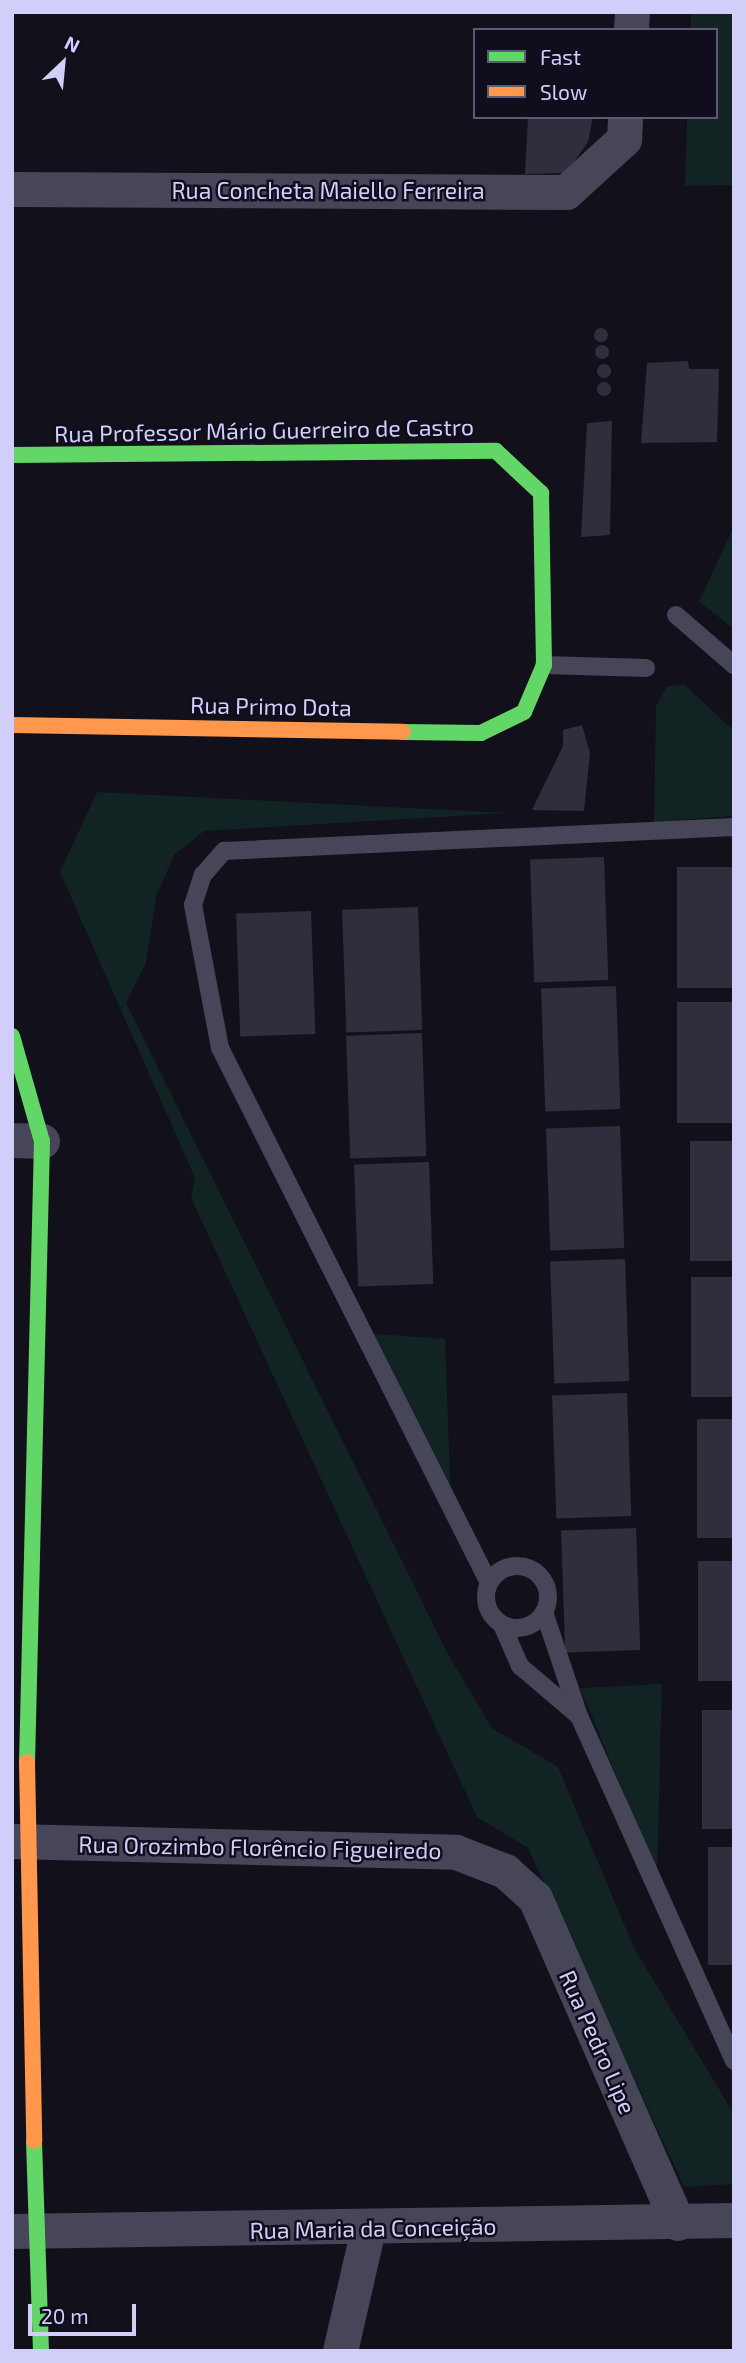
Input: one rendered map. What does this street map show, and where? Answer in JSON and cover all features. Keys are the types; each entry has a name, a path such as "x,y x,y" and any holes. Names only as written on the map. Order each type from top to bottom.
{"street":[{"name":"Rua Concheta Maiello Ferreira","path":"12,189 566,192 625,128"},
{"name":"Rua Professor Mário Guerreiro de Castro","path":"12,455 496,451 541,492 544,665"},
{"name":"Rua Primo Dota","path":"12,725 481,733 524,712 544,665"},
{"path":"12,1036 27,1140 19,1841 24,2232 41,2351"},
{"name":"Rua Orozimbo Florêncio Figueiredo","path":"19,1841 456,1852 505,1871"},
{"name":"Rua Pedro Lipe","path":"505,1871 535,1898 678,2224"},
{"name":"Rua Maria da Conceição","path":"24,2232 678,2224 734,2220"},
{"path":"340,2351 368,2229"}],"lane":[{"path":"676,615 734,665"},
{"path":"544,665 646,668"},
{"path":"579,1716 520,1666 502,1625 487,1607 489,1583 220,1048 193,905 203,875 224,851 734,827"},
{"path":"489,1583 507,1568 531,1570 546,1588 544,1612 579,1716 734,2061"},
{"path":"502,1625 526,1627 544,1612"}],"shaded area":[{"path":"691,12 734,12 734,185 685,186 687,119 718,119 718,28 691,28"},
{"path":"734,526 734,629 699,602"},
{"path":"685,685 734,731 734,816 654,822 656,706 667,686"},
{"path":"97,792 507,813 204,831 174,855 156,897 146,963 126,1003 449,1656 492,1728 558,1767 634,1948 734,2114 734,2184 684,2187 528,1848 477,1817 191,1198 195,1178 60,872"},
{"path":"363,1333 445,1339 451,1507"},
{"path":"662,1684 657,1873 580,1688"}],"building":[{"path":"528,119 593,119 588,142 566,173 525,174"},
{"path":"601,328 606,330 606,340 601,342 596,340 594,335 596,330"},
{"path":"599,345 605,345 609,352 605,359 599,359 595,355 595,349"},
{"path":"688,361 689,369 719,369 717,442 641,443 647,363"},
{"path":"601,364 607,364 611,371 607,378 601,378 597,374 597,368"},
{"path":"601,382 607,382 611,389 607,396 601,396 597,392 597,386"},
{"path":"612,421 610,535 581,537 587,423"},
{"path":"582,725 590,753 584,811 532,810 563,746 563,730"},
{"path":"604,857 608,980 534,983 530,860"},
{"path":"677,867 734,867 734,988 677,988"},
{"path":"418,907 422,1030 346,1033 342,910"},
{"path":"311,911 315,1034 240,1037 236,914"},
{"path":"616,986 620,1109 545,1112 541,989"},
{"path":"677,1002 734,1002 734,1123 677,1123"},
{"path":"422,1033 426,1156 350,1159 346,1036"},
{"path":"620,1126 624,1248 550,1251 546,1129"},
{"path":"690,1141 734,1141 734,1261 690,1261"},
{"path":"429,1162 433,1284 358,1287 354,1165"},
{"path":"625,1259 629,1381 554,1384 550,1262"},
{"path":"691,1277 734,1277 734,1397 691,1397"},
{"path":"627,1393 631,1516 556,1519 552,1396"},
{"path":"697,1419 734,1419 734,1538 697,1538"},
{"path":"636,1528 640,1650 565,1653 561,1531"},
{"path":"698,1561 734,1561 734,1681 698,1681"},
{"path":"702,1710 734,1710 734,1829 702,1829"},
{"path":"708,1847 734,1847 734,1965 708,1965"}],"traffic: fast":[{"path":"12,455 496,451 541,493 544,665 524,712 481,733 403,732"},
{"path":"12,1036 42,1141 27,1762"},
{"path":"34,2141 41,2351"}],"traffic: slow":[{"path":"12,725 403,732"},
{"path":"27,1762 34,2141"}]}
